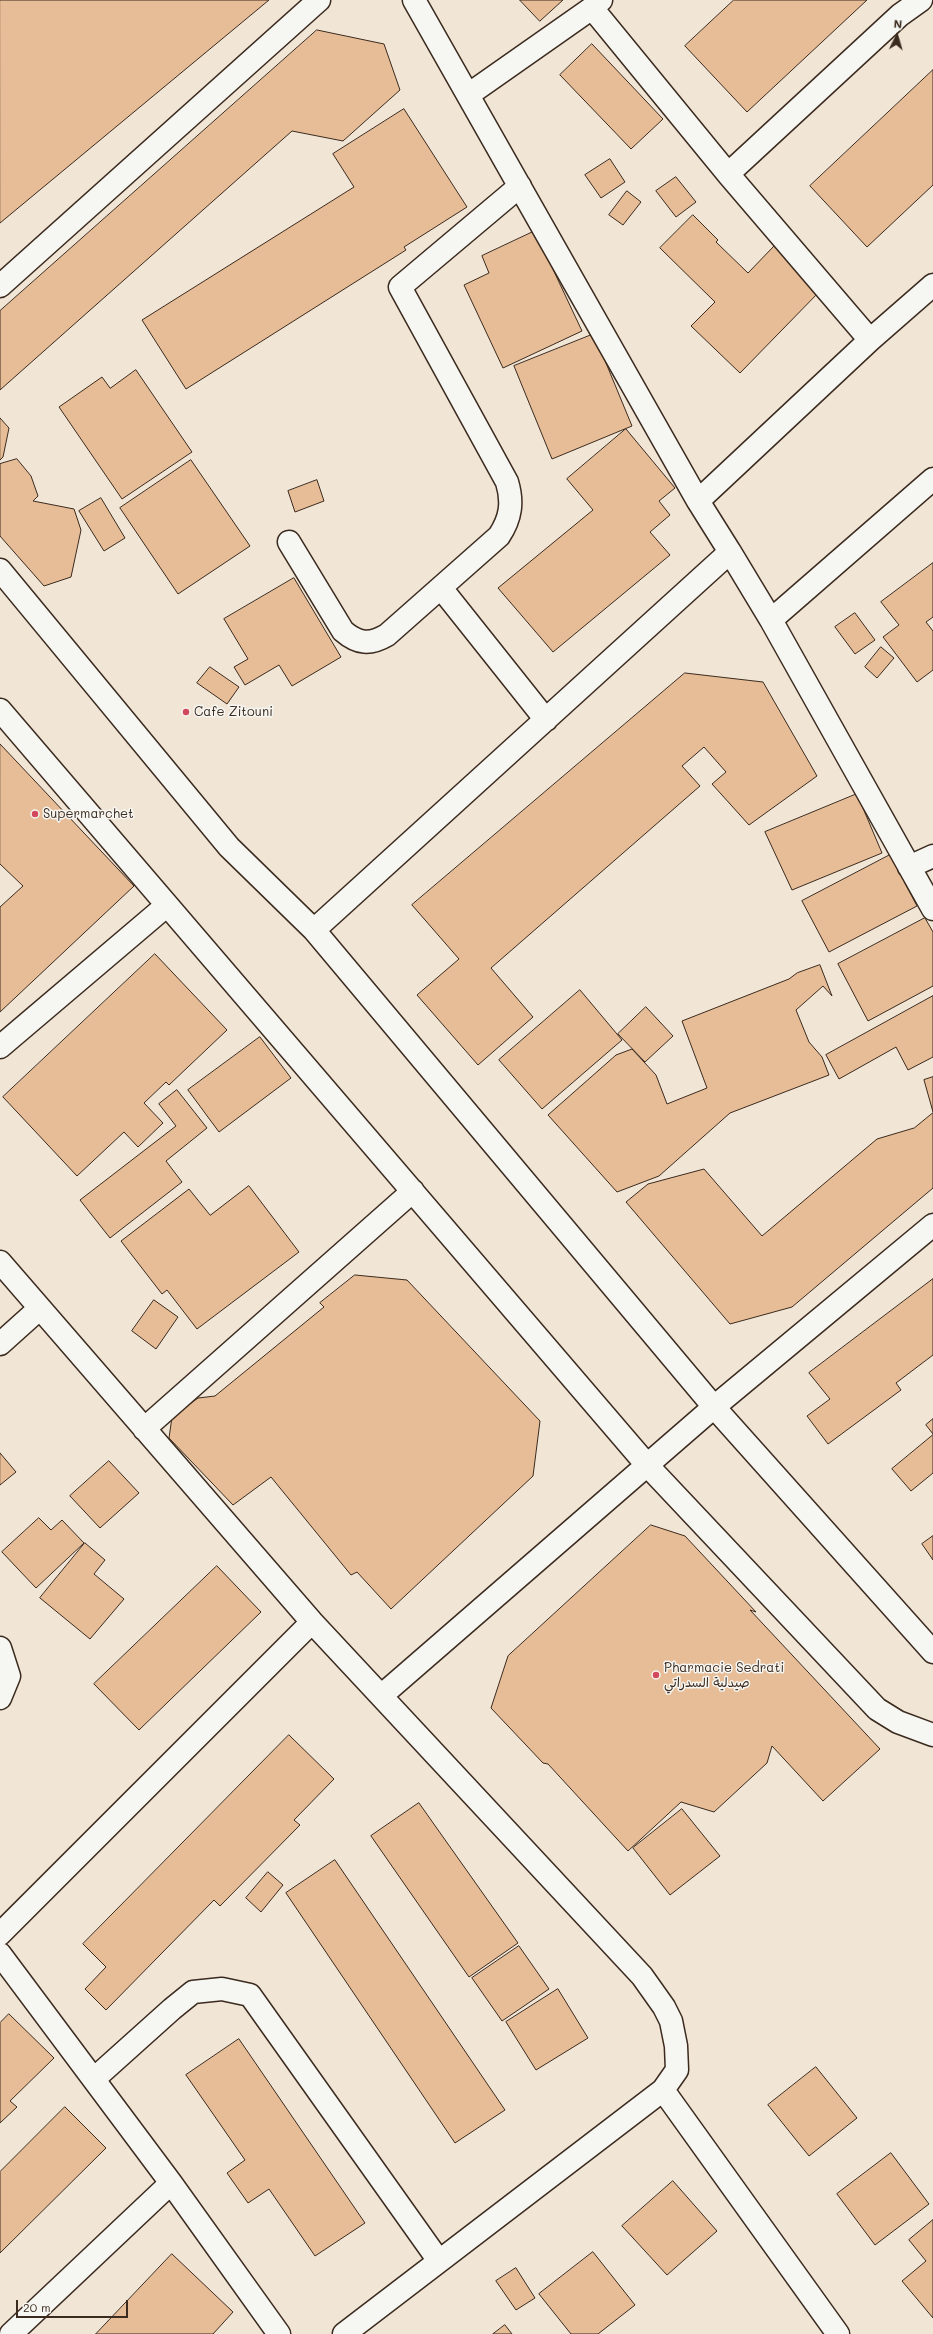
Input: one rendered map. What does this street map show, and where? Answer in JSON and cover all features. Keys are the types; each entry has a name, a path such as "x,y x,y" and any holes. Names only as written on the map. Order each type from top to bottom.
{"street":[{"path":"0,286 320,0"},
{"path":"414,0 698,501 771,620 933,909"},
{"path":"728,174 900,15 921,0"},
{"path":"468,95 596,4 728,174 870,340"},
{"path":"290,542 342,631 352,639 364,643 376,641 388,635 499,536 507,524 511,510 511,496 507,482 400,287 520,186"},
{"path":"698,501 870,340 933,285"},
{"path":"771,620 933,479"},
{"path":"314,930 730,552"},
{"path":"0,570 229,847 314,930 714,1407 933,1652"},
{"path":"440,588 546,720"},
{"path":"0,710 166,906 413,1191 647,1465 877,1709 898,1722 933,1735"},
{"path":"909,867 933,856"},
{"path":"0,1047 166,906"},
{"path":"144,1429 413,1191"},
{"path":"381,1696 714,1407 933,1225"},
{"path":"0,1262 39,1309 312,1622 642,1976 668,2016 676,2046 677,2070 662,2090 344,2334"},
{"path":"0,1344 39,1309"},
{"path":"0,1934 312,1622"},
{"path":"0,1648 9,1676 0,1698"},
{"path":"0,1954 171,2183 279,2334"},
{"path":"94,2079 193,1992 222,1989 250,1995 439,2261"},
{"path":"662,2090 838,2334"},
{"path":"11,2334 171,2183"}],"building":[{"path":"0,0 269,0 0,223"},
{"path":"520,0 563,0 540,21"},
{"path":"734,0 867,0 747,112 685,46"},
{"path":"317,30 384,44 400,90 343,141 292,131 0,390 0,311"},
{"path":"592,44 663,119 631,149 560,75"},
{"path":"933,70 933,185 867,247 810,186"},
{"path":"404,109 467,207 404,247 406,250 186,389 142,320 354,187 333,154"},
{"path":"610,159 625,182 601,198 585,175"},
{"path":"676,177 696,202 676,217 656,191"},
{"path":"627,191 641,202 623,225 609,215"},
{"path":"693,215 718,240 716,242 748,273 774,246 820,291 740,373 691,326 715,302 660,248"},
{"path":"535,231 582,331 503,368 464,285 489,273 482,256"},
{"path":"594,334 632,426 552,459 514,366"},
{"path":"136,370 192,452 122,499 59,407 102,377 110,388"},
{"path":"0,418 9,428 3,457 0,460"},
{"path":"626,429 675,488 659,501 670,515 650,532 670,555 553,652 498,588 593,510 567,479"},
{"path":"17,459 31,476 38,496 33,501 74,509 81,530 71,577 44,586 0,536 0,464"},
{"path":"191,460 250,546 178,594 120,508"},
{"path":"317,480 324,501 295,512 288,491"},
{"path":"101,498 125,538 104,551 79,511"},
{"path":"933,563 933,617 926,622 933,631 933,670 917,682 883,637 899,625 881,602"},
{"path":"294,578 341,657 292,686 279,665 245,685 234,667 248,659 224,619"},
{"path":"855,613 875,640 855,654 835,627"},
{"path":"881,647 894,658 877,678 865,667"},
{"path":"210,667 239,687 227,704 197,683"},
{"path":"685,673 763,682 817,776 749,825 712,784 726,772 704,747 682,766 700,786 491,968 533,1017 478,1065 417,995 459,959 412,905"},
{"path":"0,744 134,886 0,1012 0,907 23,886 0,864"},
{"path":"857,794 882,853 792,890 765,832"},
{"path":"890,855 917,906 829,952 802,901"},
{"path":"925,918 933,932 933,986 868,1021 838,964"},
{"path":"155,954 227,1030 169,1085 166,1082 144,1103 163,1123 138,1147 124,1132 77,1176 3,1097"},
{"path":"820,965 832,996 823,986 796,1010 809,1042 822,1057 829,1075 730,1113 659,1176 617,1192 548,1115 616,1055 632,1049 656,1075 667,1104 707,1088 682,1021 789,979 797,973"},
{"path":"580,990 622,1040 542,1109 499,1060"},
{"path":"933,996 933,1057 908,1070 896,1047 839,1079 826,1055"},
{"path":"646,1007 673,1036 645,1062 618,1034"},
{"path":"260,1037 291,1078 219,1132 188,1090"},
{"path":"933,1077 933,1112 924,1080"},
{"path":"177,1090 207,1128 166,1161 182,1182 110,1238 80,1200 176,1126 159,1104"},
{"path":"933,1113 933,1188 792,1307 730,1324 626,1202 648,1184 704,1169 762,1236 877,1139 914,1128"},
{"path":"249,1186 299,1252 197,1329 167,1290 162,1294 121,1241 189,1189 210,1215"},
{"path":"355,1275 407,1280 540,1421 533,1476 391,1609 357,1572 351,1575 271,1477 233,1505 169,1438 172,1417 198,1398 215,1396 324,1307 320,1303"},
{"path":"933,1279 933,1355 896,1383 901,1390 828,1444 807,1416 830,1399 809,1373"},
{"path":"154,1300 178,1317 156,1349 132,1331"},
{"path":"933,1419 933,1434 926,1425"},
{"path":"933,1435 933,1473 911,1491 892,1469"},
{"path":"0,1453 16,1472 0,1485"},
{"path":"109,1461 139,1493 100,1528 70,1496"},
{"path":"39,1518 51,1530 62,1520 84,1543 36,1588 2,1552"},
{"name":"Pharmacie Sedrati صيدلية السدراتي","path":"651,1525 685,1536 756,1612 750,1610 880,1749 823,1801 772,1746 767,1763 714,1812 681,1802 628,1851 548,1764 543,1763 491,1708 508,1656"},
{"path":"933,1536 933,1560 922,1544"},
{"path":"85,1543 105,1560 94,1574 124,1599 90,1639 40,1598"},
{"path":"217,1566 261,1612 139,1730 94,1684"},
{"path":"289,1735 334,1779 294,1820 300,1825 220,1906 214,1900 106,2010 85,1989 106,1967 83,1944"},
{"path":"419,1803 518,1943 469,1977 371,1836"},
{"path":"682,1809 720,1856 670,1895 633,1848"},
{"path":"335,1860 505,2110 455,2143 286,1893"},
{"path":"268,1872 283,1885 261,1912 246,1898"},
{"path":"519,1946 549,1989 502,2021 472,1978"},
{"path":"558,1989 588,2038 536,2070 506,2022"},
{"path":"9,2014 54,2058 10,2101 17,2107 0,2123 0,2023"},
{"path":"239,2039 365,2223 315,2256 269,2189 248,2203 227,2173 245,2160 186,2075"},
{"path":"816,2067 857,2118 809,2156 768,2105"},
{"path":"65,2107 106,2148 0,2253 0,2172"},
{"path":"891,2153 929,2204 875,2245 837,2194"},
{"path":"673,2181 717,2231 667,2275 622,2226"},
{"path":"933,2220 933,2318 902,2281 926,2261 909,2240"},
{"path":"593,2252 635,2305 598,2334 571,2334 539,2294"},
{"path":"172,2254 233,2312 213,2334 96,2334"},
{"path":"516,2268 535,2298 516,2310 496,2281"},
{"path":"505,2325 512,2334 493,2334"}],"place":[{"name":"Cafe Zitouni","path":"186,712"},
{"name":"Supermarchet","path":"35,814"},
{"name":"Pharmacie Sedrati صيدلية السدراتي","path":"656,1675"}]}
